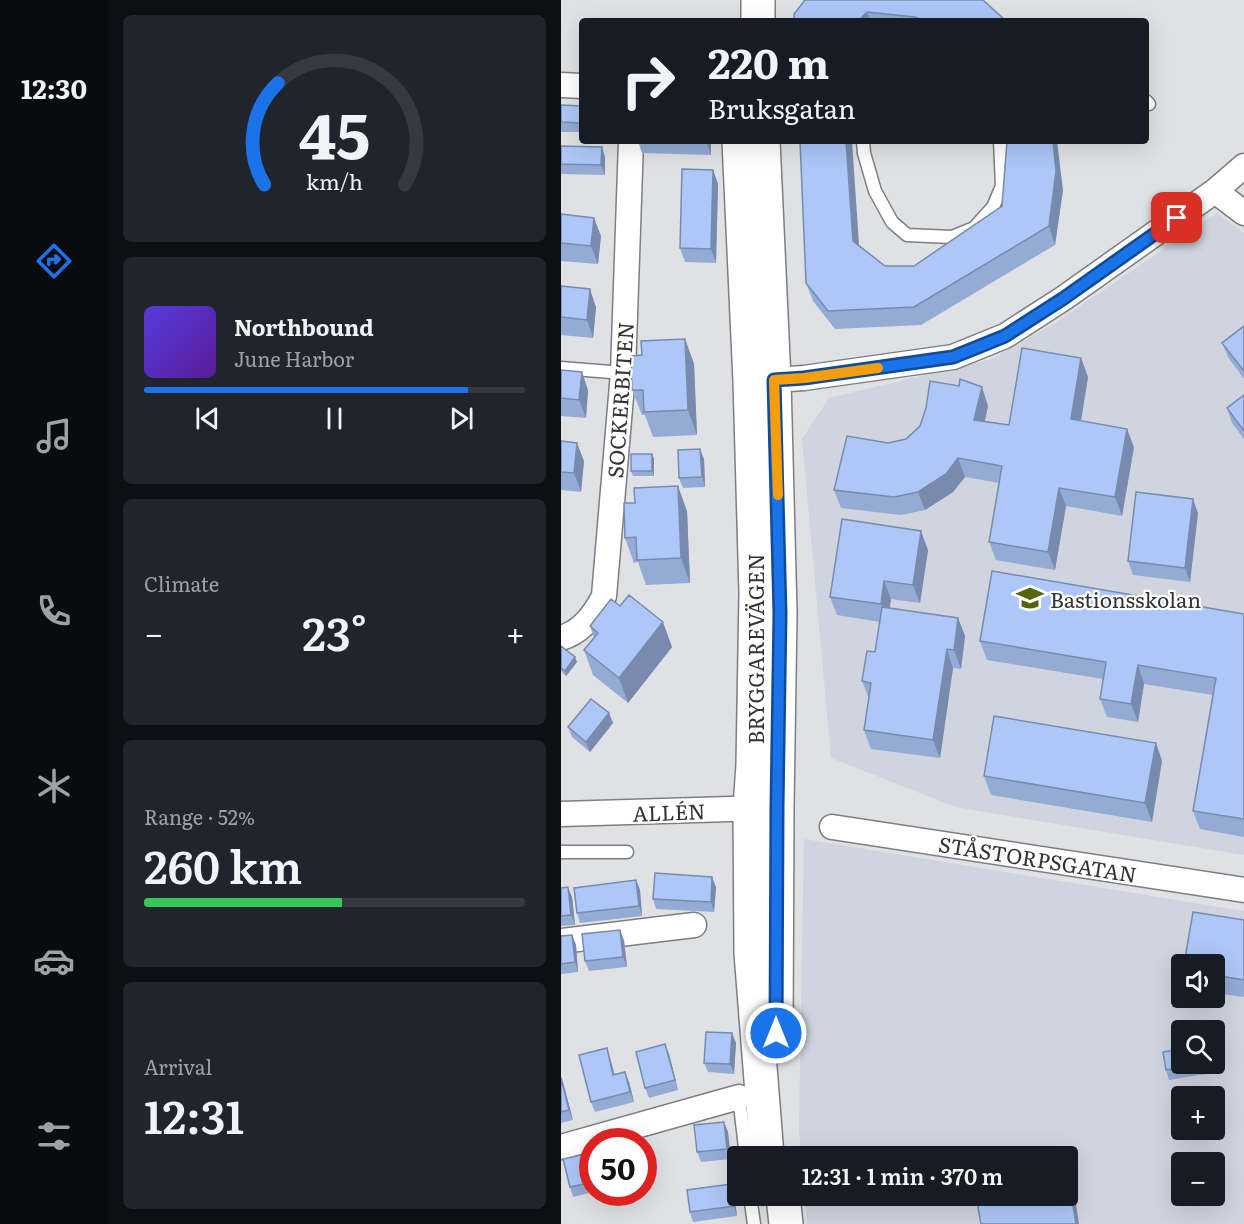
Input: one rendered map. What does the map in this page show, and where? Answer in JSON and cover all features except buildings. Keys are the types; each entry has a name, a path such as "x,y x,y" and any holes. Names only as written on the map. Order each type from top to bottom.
{"main road":[{"path":"737,0 737,18"},
{"path":"758,0 758,18"},
{"name":"BRYGGAREVÄGEN","path":"739,144 762,381"},
{"name":"BRYGGAREVÄGEN","path":"763,144 762,381 753,765 763,808 780,1146"},
{"name":"BRYGGAREVÄGEN","path":"763,808 751,953 766,1146"},
{"path":"771,1206 773,1224"},
{"path":"784,1206 786,1224"}],"street":[{"path":"561,85 579,86"},
{"name":"SOCKERBITEN","path":"561,638 580,629 596,611 604,596 623,373 631,144"},
{"path":"762,381 804,378 953,357 1005,336 1064,298 1215,191 1244,166"},
{"path":"1215,191 1244,213"},
{"name":"ALLÉN","path":"561,814 763,808"},
{"name":"STÅSTORPSGATAN","path":"832,827 1244,890"},
{"path":"561,940 694,926"},
{"path":"561,1147 739,1097"}],"lane":[{"path":"863,144 875,191 892,222 907,234 952,237 974,228 993,207 1002,186 999,144"},
{"path":"561,368 623,373"},
{"path":"561,852 627,852"},
{"path":"739,1097 745,1146"},
{"path":"751,1206 754,1224"}],"shaded area":[{"name":"Bastionsskolan","path":"1217,213 1244,233 1244,855 955,807 831,758 802,439 829,398 992,359 1055,323"},
{"path":"804,839 1244,911 1244,1224 807,1224 806,1206 1078,1206 1078,1146 800,1146"}],"slow traffic":[{"path":"778,495 774,380 878,368"}],"place":[{"name":"Bastionsskolan","path":"1030,598"}],"route":[{"path":"776,1033 780,613 774,380 804,378 953,357 1005,336 1064,298 1177,218"}]}
